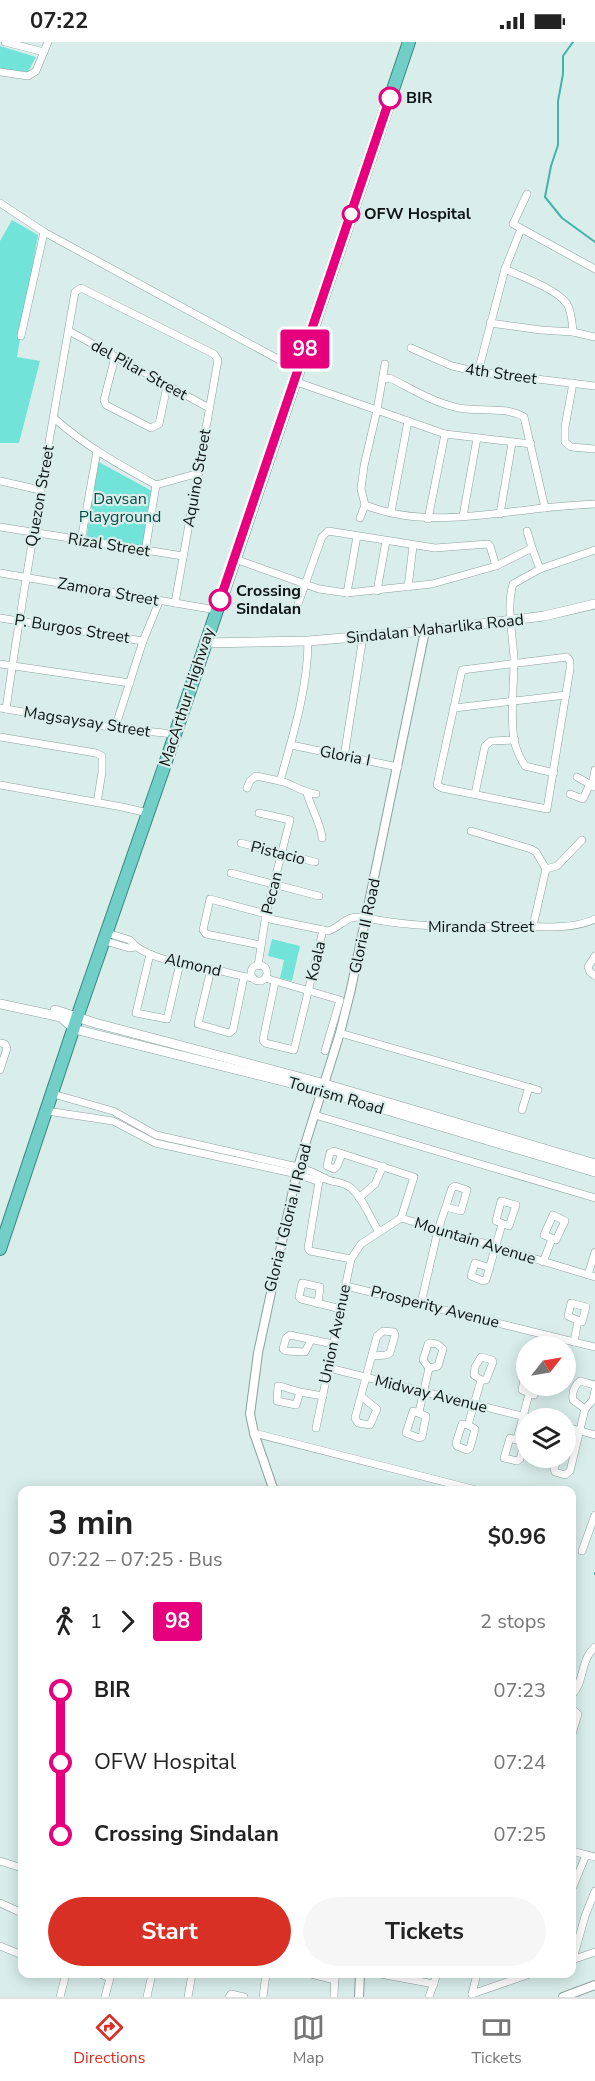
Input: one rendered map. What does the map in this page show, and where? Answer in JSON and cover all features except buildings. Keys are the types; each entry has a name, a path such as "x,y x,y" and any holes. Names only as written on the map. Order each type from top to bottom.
{"highway":[{"name":"MacArthur Highway","path":"0,1248 409,42"}],"main road":[{"name":"Sindalan Maharlika Road","path":"204,645 258,646 273,642 363,637 512,622 553,615 595,604"},
{"path":"0,998 61,1011 76,1023"},
{"path":"0,1004 61,1017 76,1023"},
{"name":"Tourism Road","path":"76,1023 324,1088 595,1164"},
{"name":"Tourism Road","path":"324,1088 595,1172"}],"street":[{"path":"5,42 44,52"},
{"path":"0,72 28,76 36,70 48,42"},
{"path":"527,194 513,224 595,269"},
{"path":"0,203 44,232 296,375 377,410 445,434 531,444"},
{"path":"478,372 505,269 521,229"},
{"path":"21,336 44,232"},
{"path":"505,269 548,289 566,302 572,318 573,332"},
{"name":"Quezon Street","path":"3,708 20,621 40,490 75,292 81,288 214,354"},
{"path":"490,323 573,332 595,337"},
{"name":"del Pilar Street","path":"69,331 209,408"},
{"name":"4th Street","path":"411,348 452,366 478,372 595,386"},
{"name":"Aquino Street","path":"175,603 218,360 214,354"},
{"path":"115,357 104,400 106,405 155,428 159,424 167,386"},
{"path":"360,518 365,505 361,489 364,466 385,364"},
{"path":"382,379 390,378 445,405 522,415 526,420 545,508"},
{"path":"573,383 565,427 565,442 571,447 595,449"},
{"path":"54,418 73,435 97,451 156,485 199,473"},
{"path":"391,512 408,421"},
{"path":"428,519 445,434"},
{"path":"463,516 477,438"},
{"path":"500,514 512,443"},
{"path":"81,541 97,451"},
{"path":"0,481 40,490"},
{"path":"145,552 156,485"},
{"path":"365,505 428,519 595,504"},
{"name":"Rizal Street","path":"0,527 145,552 183,556"},
{"path":"298,604 304,584 325,533 328,531 435,548 488,544 496,566"},
{"path":"527,531 540,569"},
{"path":"347,593 357,536"},
{"path":"377,591 386,541"},
{"path":"408,587 413,546"},
{"path":"235,559 319,589 347,593 432,584 496,566 532,548"},
{"path":"554,773 525,766 519,757 514,740 512,702 514,663 509,596 513,585 540,569 595,550"},
{"name":"Zamora Street","path":"0,573 216,610"},
{"path":"115,728 143,641 159,602"},
{"name":"P. Burgos Street","path":"0,618 143,641"},
{"name":"Gloria II Road","path":"324,1088 340,1033 425,631"},
{"path":"345,757 363,637"},
{"path":"280,781 291,745 304,677 308,640"},
{"path":"569,658 570,669 547,809 442,788 437,785 462,670 514,663 569,658"},
{"path":"0,664 130,682"},
{"path":"454,708 566,695"},
{"name":"Magsaysay Street","path":"3,708 115,728 174,734"},
{"path":"0,737 96,753 102,756 97,803"},
{"path":"475,795 487,742 514,740"},
{"name":"Gloria I","path":"291,745 398,767"},
{"path":"570,794 583,799 592,786 595,770"},
{"path":"247,788 249,781 255,776 292,783 307,793 316,794"},
{"path":"577,777 592,786"},
{"path":"0,786 148,813"},
{"path":"307,793 322,838"},
{"name":"Pecan","path":"258,966 266,916 290,820 259,813"},
{"path":"471,831 536,852 546,869 533,926"},
{"path":"546,869 557,866 582,840"},
{"name":"Pistacio","path":"241,843 315,862"},
{"path":"231,873 318,897"},
{"path":"260,945 206,934 202,930 210,899 323,930 333,930 343,920 352,916 364,918"},
{"name":"Miranda Street","path":"364,918 425,927 572,926 595,919"},
{"name":"Koala","path":"275,982 263,1036 265,1043 292,1050 296,1048 323,930"},
{"name":"Almond","path":"106,937 129,948 135,947 180,963 253,978"},
{"path":"150,954 136,1011 138,1013 165,1020 168,1017 180,963"},
{"path":"595,956 588,967 595,976"},
{"path":"265,978 264,969 258,966 251,972 253,978 259,981 265,978 338,999 340,1003 325,1051"},
{"path":"211,969 198,1022 200,1026 229,1033 232,1030 244,977"},
{"path":"340,1033 538,1090"},
{"path":"0,1070 7,1047 3,1044"},
{"path":"522,1110 529,1087"},
{"name":"Gloria I Gloria II Road","path":"254,1433 250,1414 258,1353 298,1170 324,1088"},
{"path":"53,1094 116,1112 156,1135 298,1170 322,1180 344,1183 359,1198 379,1232"},
{"path":"47,1111 113,1121 155,1143 298,1170"},
{"path":"113,1121 116,1112"},
{"path":"315,1115 595,1198"},
{"path":"342,1154 334,1169 327,1166 330,1153 334,1151 412,1175 414,1179 401,1218"},
{"path":"359,1198 375,1184 383,1166"},
{"path":"322,1180 308,1248 310,1251 351,1259"},
{"path":"421,1303 438,1230 452,1188 455,1186 467,1190 462,1210 446,1207"},
{"name":"Mountain Avenue","path":"362,1244 401,1218 592,1276"},
{"path":"490,1268 476,1263 471,1274 483,1281 486,1280 490,1268 502,1224"},
{"path":"543,1262 552,1239"},
{"name":"Union Avenue","path":"316,1428 351,1259 362,1244"},
{"path":"592,1276 595,1252"},
{"path":"318,1304 319,1287 302,1283 299,1297 301,1299 318,1304 341,1309"},
{"name":"Prosperity Avenue","path":"346,1286 550,1336"},
{"path":"575,1336 578,1321"},
{"path":"362,1397 377,1409 372,1424 358,1423 355,1418 365,1378 377,1336 383,1332 395,1334 391,1351 386,1355 373,1356"},
{"path":"311,1340 308,1350 302,1352 284,1350 286,1338 290,1335 333,1344"},
{"name":"Prosperity Avenue","path":"576,1342 595,1347"},
{"name":"Midway Avenue","path":"329,1368 516,1414"},
{"path":"419,1412 429,1368"},
{"path":"468,1425 481,1380"},
{"path":"576,1446 585,1409 593,1400 594,1386 580,1381 576,1384 572,1394 573,1400 585,1409"},
{"path":"300,1392 295,1406 277,1401 278,1386 322,1396"},
{"path":"576,1430 595,1435"},
{"path":"254,1433 272,1486"},
{"path":"254,1433 461,1486"},
{"path":"554,1468 555,1472 565,1475 571,1468"},
{"path":"582,1551 595,1515"},
{"path":"576,1690 589,1652 595,1647"},
{"path":"576,1852 595,1857"},
{"path":"576,1879 586,1855"},
{"path":"0,1861 18,1868"},
{"path":"576,1946 595,1891"},
{"path":"0,1904 18,1911"},
{"path":"0,1946 18,1953"},
{"path":"576,1958 595,1952"},
{"path":"60,1997 65,1978"},
{"path":"105,1997 110,1978"},
{"path":"147,1997 151,1978"},
{"path":"188,1997 191,1978"},
{"path":"263,1997 265,1978"},
{"path":"334,1997 335,1978"},
{"path":"359,1997 360,1978"},
{"path":"402,1978 434,1984"},
{"path":"429,1997 436,1978"},
{"path":"472,1995 476,1978"},
{"path":"499,1985 500,1978"},
{"path":"472,1995 518,1978"},
{"path":"563,1997 595,1985"},
{"path":"229,1997 231,1994 244,1997"}],"green space":[{"path":"0,46 36,57 28,72 0,69"},
{"path":"12,220 38,235 17,357 40,361 19,443 0,443 0,241"},
{"name":"Davsan Playground","path":"97,461 152,491 144,551 86,542"},
{"path":"272,939 300,946 292,981 280,978 284,960 268,956"}],"waterway":[{"path":"573,42 563,56 563,74 558,101 558,145 545,197 562,218 595,242"}],"bus line":[{"name":"98","path":"220,600 390,98"}],"place":[{"name":"BIR","path":"390,98"},
{"name":"OFW Hospital","path":"351,214"},
{"name":"Crossing Sindalan","path":"220,600"}]}
